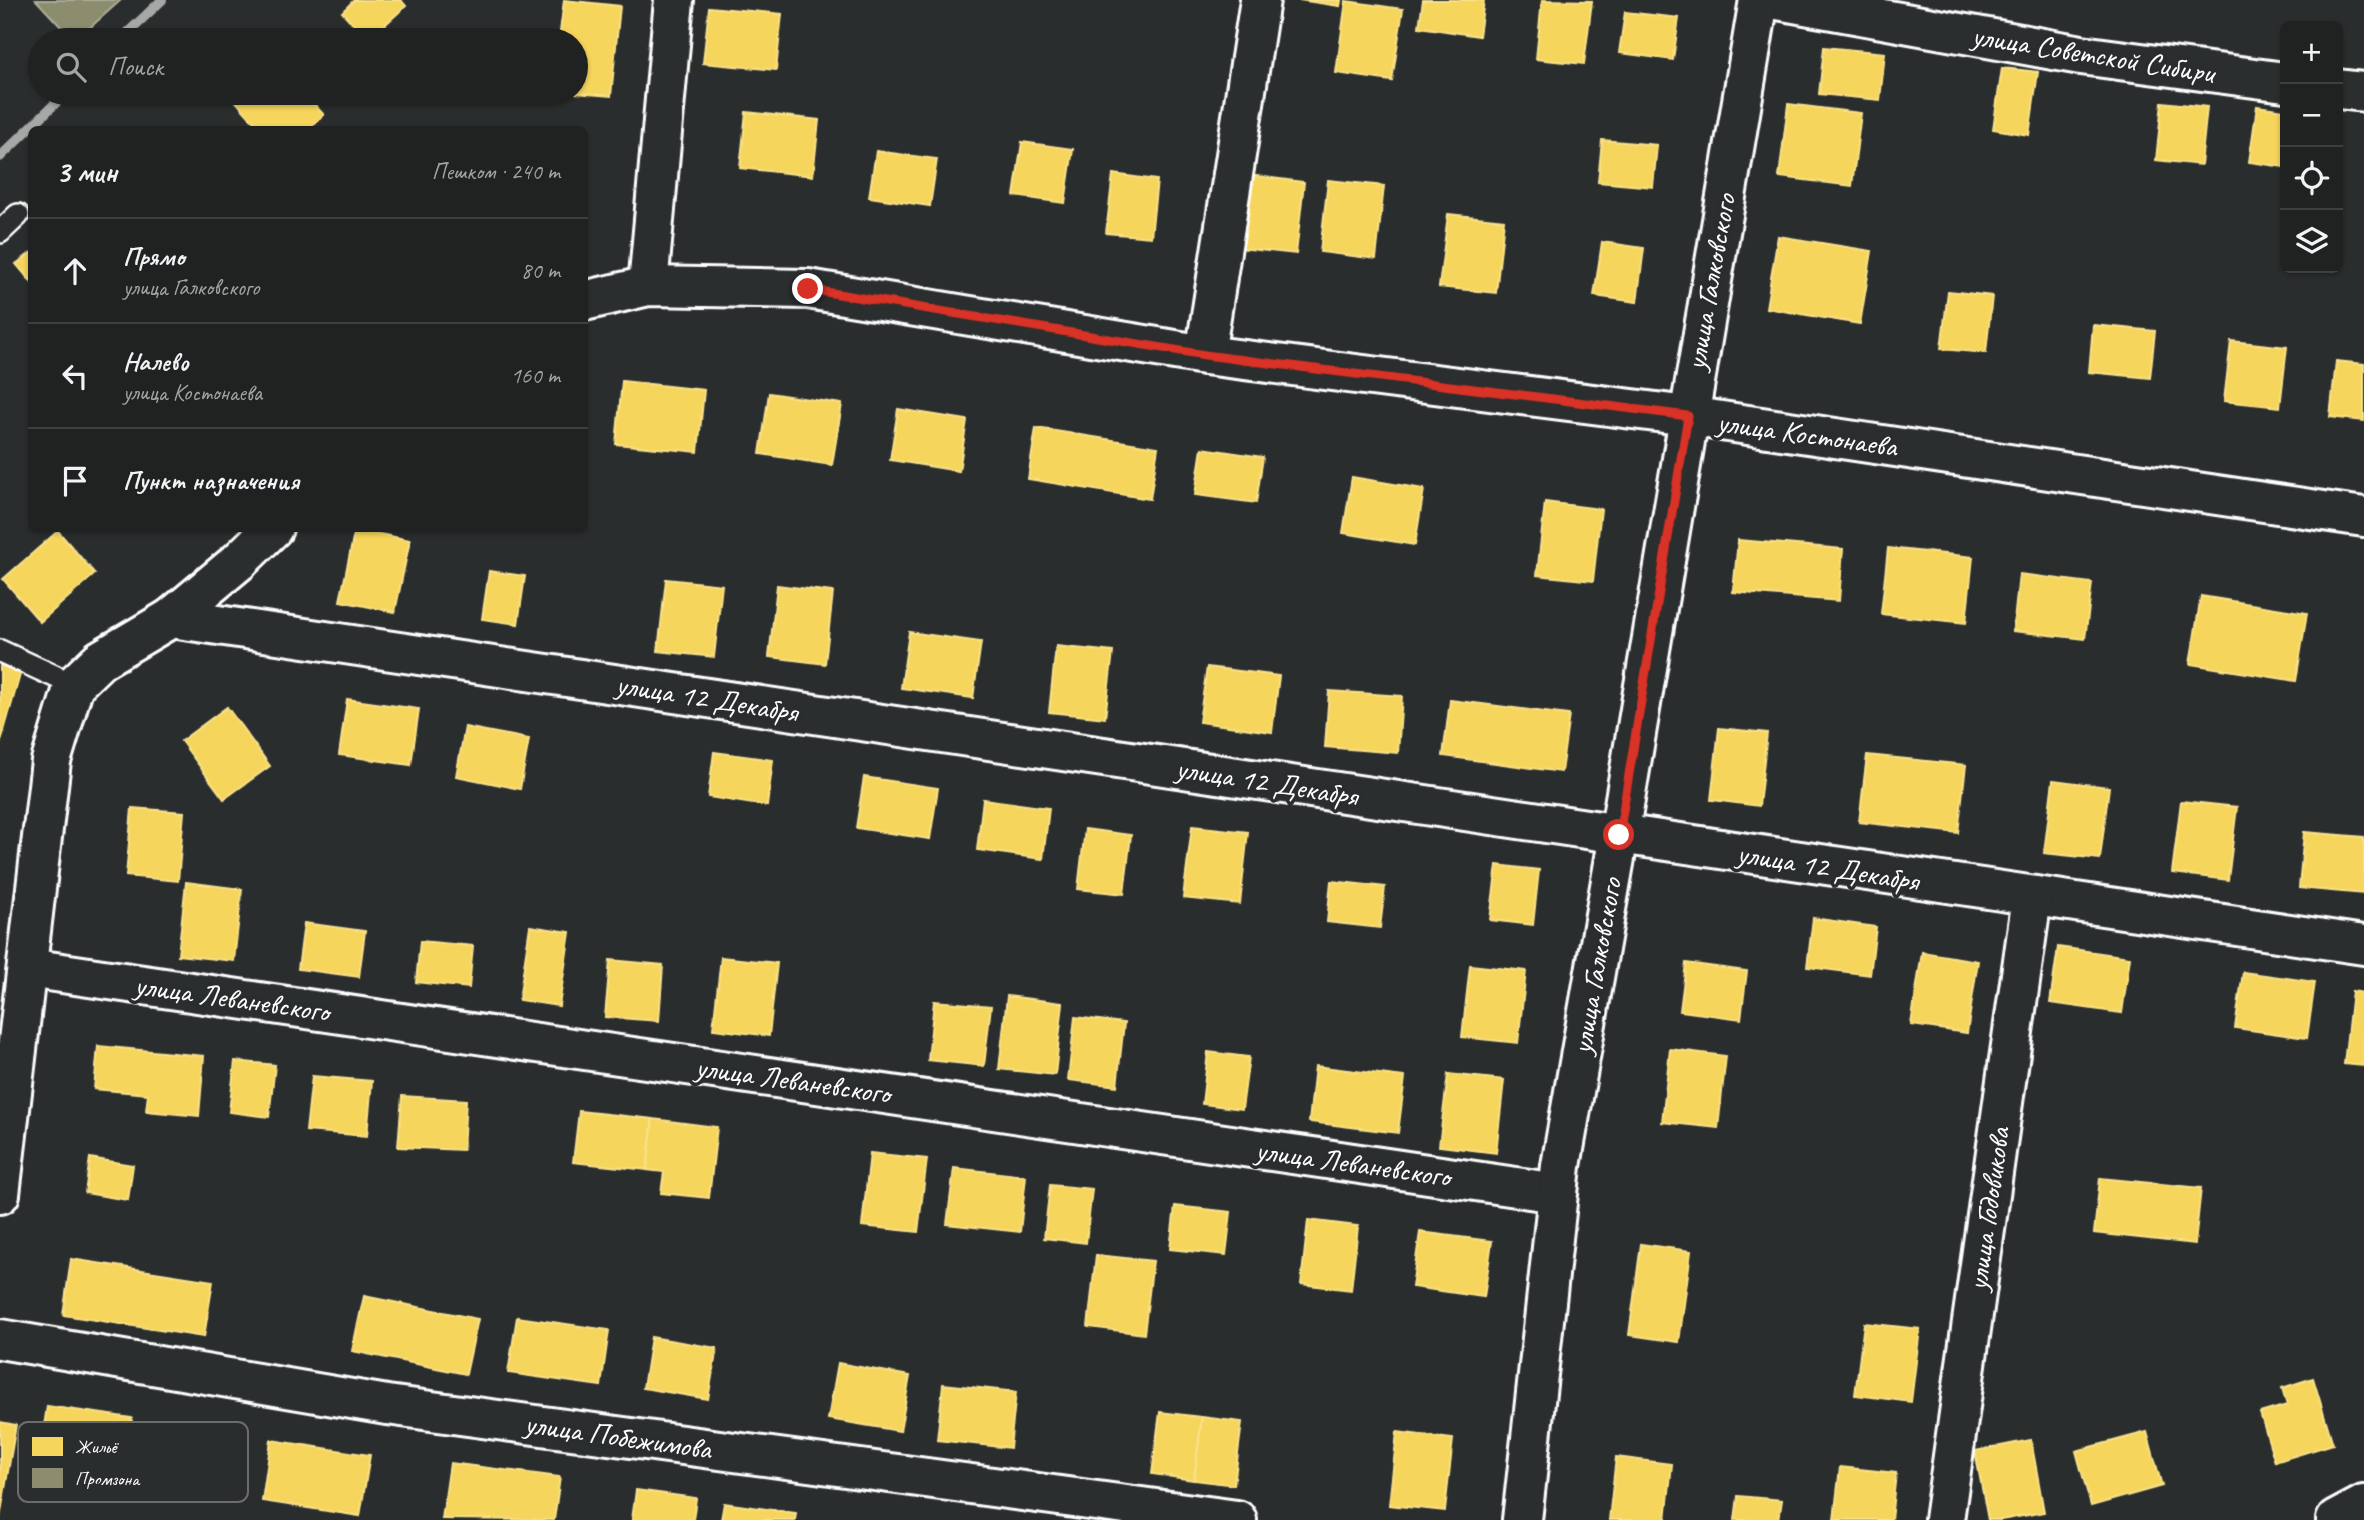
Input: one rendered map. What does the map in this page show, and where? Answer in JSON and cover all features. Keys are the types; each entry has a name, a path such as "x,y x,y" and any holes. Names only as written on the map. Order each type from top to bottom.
{"street":[{"path":"648,286 674,0"},
{"path":"1205,355 1260,0"},
{"name":"улица Галковского","path":"1522,1520 1558,1193 1759,0"},
{"name":"улица Советской Сибири","path":"1778,0 2081,55 2280,81"},
{"path":"2343,90 2364,92"},
{"name":"улица Костонаева","path":"588,300 648,286 808,289 1205,355 1688,416 2364,517"},
{"path":"0,1194 51,761 74,685 100,660 171,618 268,532"},
{"name":"улица 12 Декабря","path":"171,618 2364,945"},
{"name":"улица Годовикова","path":"1944,1520 2032,897"},
{"name":"улица Леваневского","path":"27,968 1558,1193"},
{"name":"улица Побежимова","path":"0,1339 387,1405 1237,1520"},
{"path":"2336,1520 2364,1505"}],"lane":[{"path":"0,232 18,215"},
{"path":"0,651 74,685"}],"building: Жильё":[{"path":"354,0 401,0 406,6 381,28 357,28 342,12"},
{"path":"564,0 620,6 611,96 588,94 588,28 560,28"},
{"path":"1299,0 1341,0 1340,6"},
{"path":"1423,0 1484,0 1479,36 1419,27"},
{"path":"1542,0 1592,1 1584,64 1536,59"},
{"path":"1346,1 1403,9 1392,81 1336,73"},
{"path":"709,7 782,14 776,70 703,63"},
{"path":"1625,12 1679,18 1673,60 1619,53"},
{"path":"1824,47 1885,53 1880,100 1819,94"},
{"path":"2002,68 2038,72 2029,135 1993,129"},
{"path":"2162,102 2207,107 2201,165 2156,160"},
{"path":"1788,104 1861,113 1852,186 1779,177"},
{"path":"239,105 315,105 324,115 312,126 258,126"},
{"path":"2257,106 2280,109 2280,166 2249,162"},
{"path":"746,112 819,120 813,176 740,168"},
{"path":"1602,140 1657,145 1653,187 1598,182"},
{"path":"1022,142 1073,149 1065,203 1014,196"},
{"path":"876,151 937,159 930,206 869,197"},
{"path":"1113,174 1157,180 1151,237 1106,233"},
{"path":"1248,175 1304,182 1296,254 1240,248"},
{"path":"1328,180 1384,186 1376,259 1320,252"},
{"path":"1448,214 1504,220 1496,293 1439,287"},
{"path":"1778,236 1872,251 1860,324 1766,308"},
{"path":"1602,242 1644,248 1637,302 1594,296"},
{"path":"28,255 28,278 16,264"},
{"path":"1948,291 1992,296 1986,353 1941,349"},
{"path":"2093,325 2155,331 2150,378 2089,372"},
{"path":"2231,341 2287,347 2280,407 2224,401"},
{"path":"2336,361 2364,364 2364,421 2330,417"},
{"path":"622,381 704,390 698,452 616,444"},
{"path":"769,393 842,404 832,465 760,454"},
{"path":"898,409 967,420 959,471 890,460"},
{"path":"1036,428 1158,447 1150,499 1028,479"},
{"path":"1202,448 1263,457 1256,503 1195,495"},
{"path":"1352,477 1424,489 1415,545 1343,533"},
{"path":"1545,502 1601,509 1593,581 1537,575"},
{"path":"57,532 95,574 40,622 3,579"},
{"path":"354,532 370,532 410,540 395,612 340,601"},
{"path":"1738,540 1843,549 1839,601 1733,592"},
{"path":"1888,548 1973,557 1966,623 1881,614"},
{"path":"489,571 525,576 518,624 482,619"},
{"path":"2019,574 2092,583 2085,639 2013,631"},
{"path":"666,579 722,585 714,657 658,651"},
{"path":"777,585 833,592 825,664 769,657"},
{"path":"2201,596 2307,613 2296,681 2190,664"},
{"path":"909,632 981,642 973,698 901,688"},
{"path":"1056,646 1113,652 1105,718 1049,712"},
{"path":"0,666 21,671 0,745"},
{"path":"1207,667 1279,676 1272,732 1199,722"},
{"path":"1329,691 1402,696 1398,753 1325,747"},
{"path":"347,699 419,709 411,765 339,755"},
{"path":"1450,700 1569,715 1561,772 1443,756"},
{"path":"227,707 270,766 224,799 181,741"},
{"path":"465,727 529,739 520,789 456,776"},
{"path":"1719,728 1767,733 1759,806 1711,800"},
{"path":"714,752 773,760 767,806 708,797"},
{"path":"1867,755 1966,765 1958,833 1859,822"},
{"path":"864,777 938,788 930,839 856,828"},
{"path":"2053,780 2109,787 2100,859 2044,853"},
{"path":"983,799 1049,808 1043,859 977,850"},
{"path":"2181,801 2237,807 2228,880 2172,873"},
{"path":"132,808 184,812 178,881 126,876"},
{"path":"1192,826 1248,832 1240,904 1183,898"},
{"path":"1085,829 1131,835 1124,894 1078,889"},
{"path":"2304,832 2364,837 2364,894 2299,888"},
{"path":"1497,865 1539,870 1533,925 1490,920"},
{"path":"1331,881 1385,887 1380,928 1327,922"},
{"path":"186,882 242,889 234,961 178,955"},
{"path":"1813,918 1876,927 1870,975 1807,967"},
{"path":"304,923 365,931 359,977 298,969"},
{"path":"530,926 570,932 559,1006 519,1000"},
{"path":"420,941 473,946 469,988 416,982"},
{"path":"2058,947 2130,957 2122,1013 2050,1003"},
{"path":"1922,952 1978,961 1967,1033 1911,1025"},
{"path":"721,957 777,963 769,1036 713,1029"},
{"path":"610,960 663,965 659,1021 605,1017"},
{"path":"1686,963 1747,971 1741,1019 1680,1011"},
{"path":"1470,965 1526,971 1518,1043 1462,1037"},
{"path":"2243,972 2315,982 2307,1038 2235,1028"},
{"path":"2352,991 2364,993 2364,1066 2344,1064"},
{"path":"1007,996 1063,1003 1055,1075 999,1069"},
{"path":"934,1001 991,1006 984,1066 928,1060"},
{"path":"1075,1017 1124,1023 1117,1086 1068,1080"},
{"path":"98,1046 204,1056 199,1116 146,1111 148,1094 94,1089"},
{"path":"1670,1049 1726,1056 1718,1128 1662,1122"},
{"path":"1208,1052 1249,1057 1242,1109 1202,1104"},
{"path":"235,1061 275,1065 269,1117 229,1112"},
{"path":"1315,1066 1405,1077 1398,1133 1309,1122"},
{"path":"1448,1074 1504,1080 1496,1153 1439,1146"},
{"path":"312,1076 372,1081 367,1136 306,1131"},
{"path":"402,1096 466,1100 463,1150 398,1147"},
{"path":"579,1111 653,1119 647,1170 573,1162"},
{"path":"653,1119 717,1127 709,1198 661,1193 664,1172 647,1170"},
{"path":"870,1153 927,1159 918,1232 862,1226"},
{"path":"90,1158 133,1165 128,1200 85,1193"},
{"path":"954,1168 1026,1176 1020,1232 947,1224"},
{"path":"2100,1178 2201,1188 2195,1244 2094,1233"},
{"path":"1050,1185 1092,1189 1086,1243 1044,1238"},
{"path":"1175,1206 1231,1212 1226,1255 1170,1249"},
{"path":"1308,1220 1358,1226 1351,1290 1301,1284"},
{"path":"1420,1232 1492,1241 1484,1297 1412,1287"},
{"path":"1641,1244 1691,1251 1679,1342 1629,1335"},
{"path":"1096,1255 1153,1261 1144,1334 1088,1327"},
{"path":"71,1259 213,1281 204,1337 63,1315"},
{"path":"364,1296 478,1319 466,1374 352,1351"},
{"path":"517,1317 609,1330 601,1386 508,1373"},
{"path":"1864,1323 1920,1329 1911,1402 1855,1395"},
{"path":"651,1337 717,1348 708,1399 643,1388"},
{"path":"838,1363 910,1376 900,1431 828,1419"},
{"path":"2313,1378 2333,1444 2275,1462 2260,1413 2287,1405 2282,1388"},
{"path":"943,1384 1016,1392 1010,1448 937,1440"},
{"path":"47,1406 132,1418 131,1422 45,1422"},
{"path":"1160,1412 1202,1417 1194,1480 1152,1474"},
{"path":"1202,1417 1242,1422 1234,1485 1194,1480"},
{"path":"0,1422 16,1425 0,1518"},
{"path":"1397,1432 1453,1439 1445,1511 1389,1505"},
{"path":"2147,1432 2162,1486 2091,1506 2076,1451"},
{"path":"271,1440 370,1455 360,1516 262,1501"},
{"path":"2031,1440 2044,1512 1988,1520 1975,1451"},
{"path":"1616,1457 1672,1464 1666,1520 1609,1520"},
{"path":"450,1463 560,1477 554,1520 442,1519"},
{"path":"1840,1467 1896,1473 1891,1520 1834,1520"},
{"path":"636,1490 696,1498 693,1520 632,1520"},
{"path":"1738,1496 1782,1500 1779,1520 1735,1520"},
{"path":"724,1503 796,1513 795,1520 721,1520"}],"building: Промзона":[{"path":"36,0 121,0 90,28 62,28"}],"waterway":[{"path":"133,28 162,0"},
{"path":"32,126 54,105"},
{"path":"0,157 28,130"}],"route":[{"path":"808,289 1205,355 1688,416 1619,835"}]}
